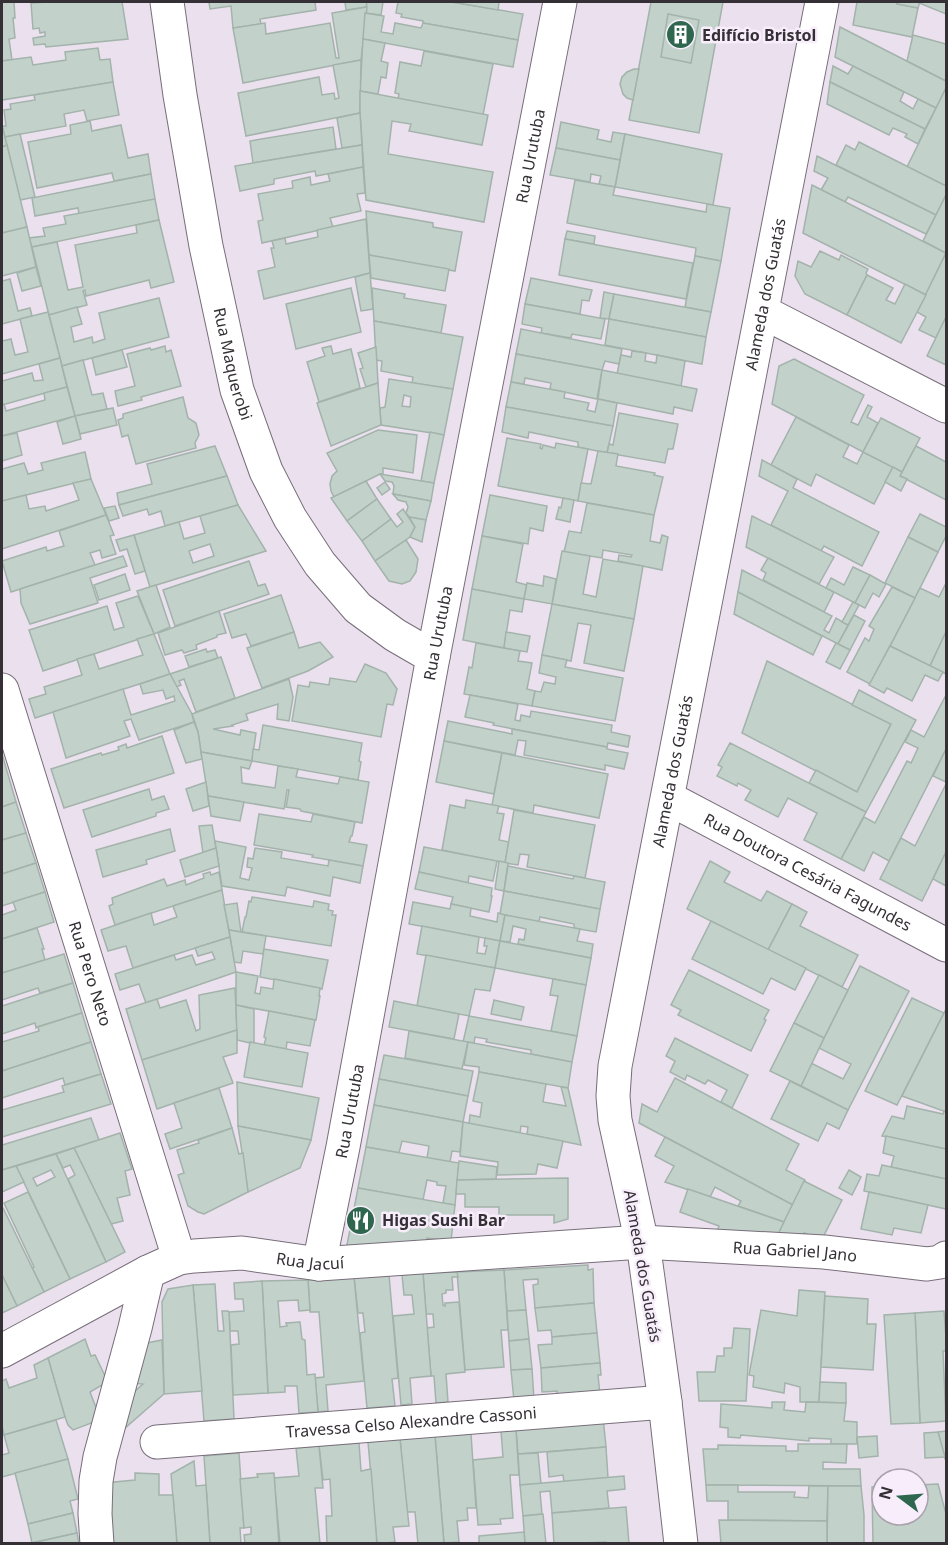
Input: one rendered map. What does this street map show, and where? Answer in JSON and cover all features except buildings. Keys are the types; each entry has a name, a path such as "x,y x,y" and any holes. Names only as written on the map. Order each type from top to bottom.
{"street":[{"name":"Rua Maquerobi","path":"167,2 180,95 206,246 237,390 266,471 290,518 320,564 358,608 396,635 433,657"},
{"name":"Rua Urutuba","path":"319,1264 343,1147 433,657 560,2"},
{"name":"Alameda dos Guatás","path":"681,1544 645,1257 615,1120 613,1096 615,1066 822,2"},
{"path":"762,312 946,406"},
{"name":"Rua Pero Neto","path":"2,690 179,1258"},
{"name":"Rua Doutora Cesária Fagundes","path":"668,798 946,945"},
{"name":"Rua Jacuí","path":"2,1351 148,1272 179,1258 242,1253 319,1264 642,1242"},
{"name":"Rua Gabriel Jano","path":"642,1242 824,1252 927,1264 940,1262 946,1258"},
{"path":"97,1544 95,1492 100,1457 148,1272"},
{"name":"Travessa Celso Alexandre Cassoni","path":"157,1442 665,1402"}],"place":[{"name":"Edifício Bristol","path":"681,35"},
{"name":"Higas Sushi Bar","path":"361,1220"}]}
